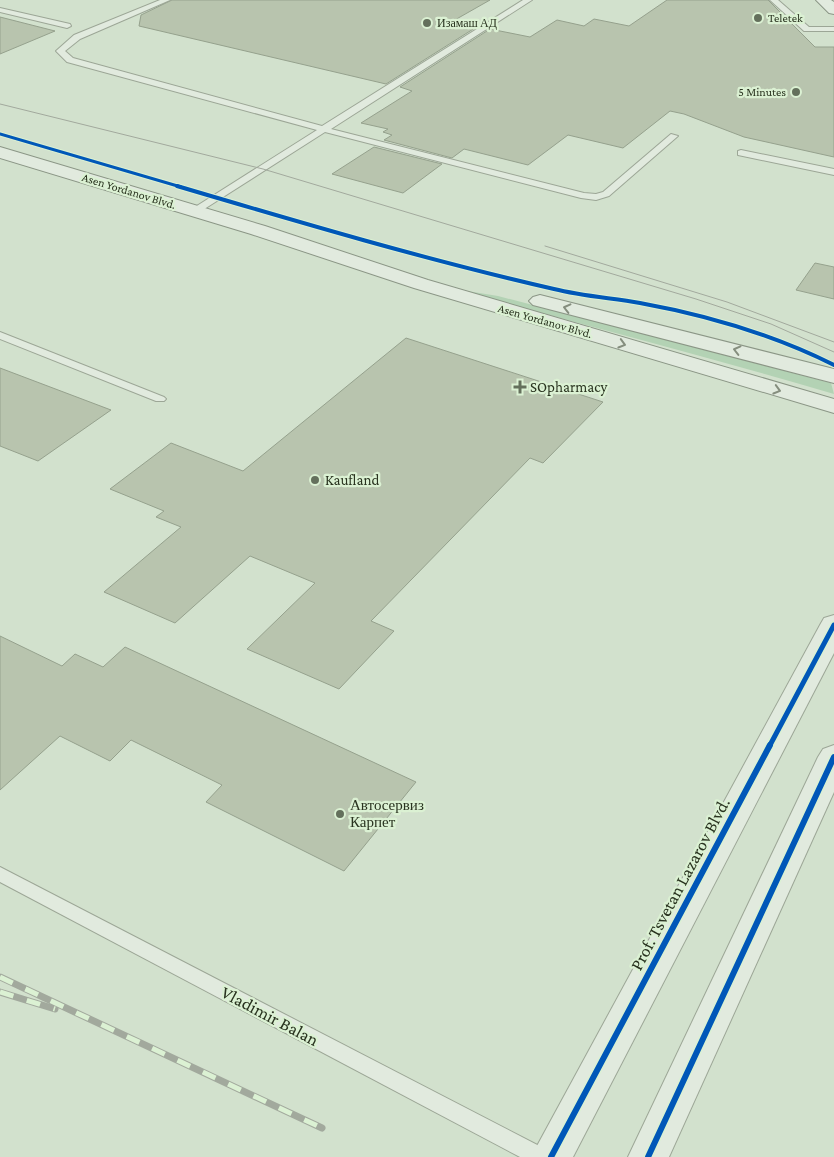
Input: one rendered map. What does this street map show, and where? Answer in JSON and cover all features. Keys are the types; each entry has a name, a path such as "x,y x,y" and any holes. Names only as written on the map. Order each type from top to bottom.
{"main road":[{"path":"823,0 834,10"},
{"name":"Asen Yordanov Blvd.","path":"0,152 258,230 421,284 834,406"},
{"name":"Asen Yordanov Blvd.","path":"258,230 718,345 834,376"},
{"name":"Prof. Tsvetan Lazarov Blvd.","path":"551,1157 834,625"},
{"path":"648,1157 834,757"}],"lane":[{"path":"166,0 77,37 60,51 70,60 322,129 590,197 606,194 674,136"},
{"path":"195,211 528,0"},
{"path":"774,0 807,29 834,30"},
{"path":"0,10 67,26"},
{"path":"741,153 834,172"},
{"path":"0,335 160,399"},
{"name":"Vladimir Balan","path":"0,874 540,1157"}],"green space":[{"path":"461,290 498,296 831,383 834,394 741,367"}],"building":[{"path":"172,0 490,0 453,21 478,26 386,84 139,26 141,15"},
{"path":"667,0 768,0 815,47 834,47 834,157 744,137 684,114 670,111 623,148 568,135 528,165 464,149 452,158 384,140 392,135 383,132 388,129 361,123 412,91 400,87 490,29 530,37 557,20 584,26 594,19 629,26"},
{"path":"0,17 55,31 0,54"},
{"path":"374,147 442,164 403,193 332,174"},
{"path":"815,263 834,267 834,299 796,290"},
{"name":"Kaufland","path":"406,338 603,402 543,463 530,458 371,621 394,631 339,689 247,649 315,583 250,556 175,623 104,592 181,527 156,517 164,511 110,489 171,443 243,471"},
{"path":"0,368 111,410 38,461 0,446"},
{"path":"0,636 62,666 75,654 103,667 125,647 416,782 344,871 206,802 222,785 131,740 110,761 60,736 0,790"}],"tram line":[{"path":"0,104 263,169 696,299 771,324 834,352"},
{"path":"545,246 727,302 834,342"}],"railway":[{"path":"0,977 322,1128"},
{"path":"0,992 55,1009"}],"cycle path":[{"path":"0,134 387,248 556,290 641,303 729,324 802,349 834,365"},
{"path":"551,1157 834,625"},
{"path":"648,1157 834,757"}],"place":[{"name":"Teletek","path":"758,18"},
{"name":"Изамаш АД","path":"427,23"},
{"name":"5 Minutes","path":"796,92"},
{"name":"SOpharmacy","path":"520,387"},
{"name":"Kaufland","path":"315,480"},
{"name":"Автосервиз Карпет","path":"340,814"}]}
